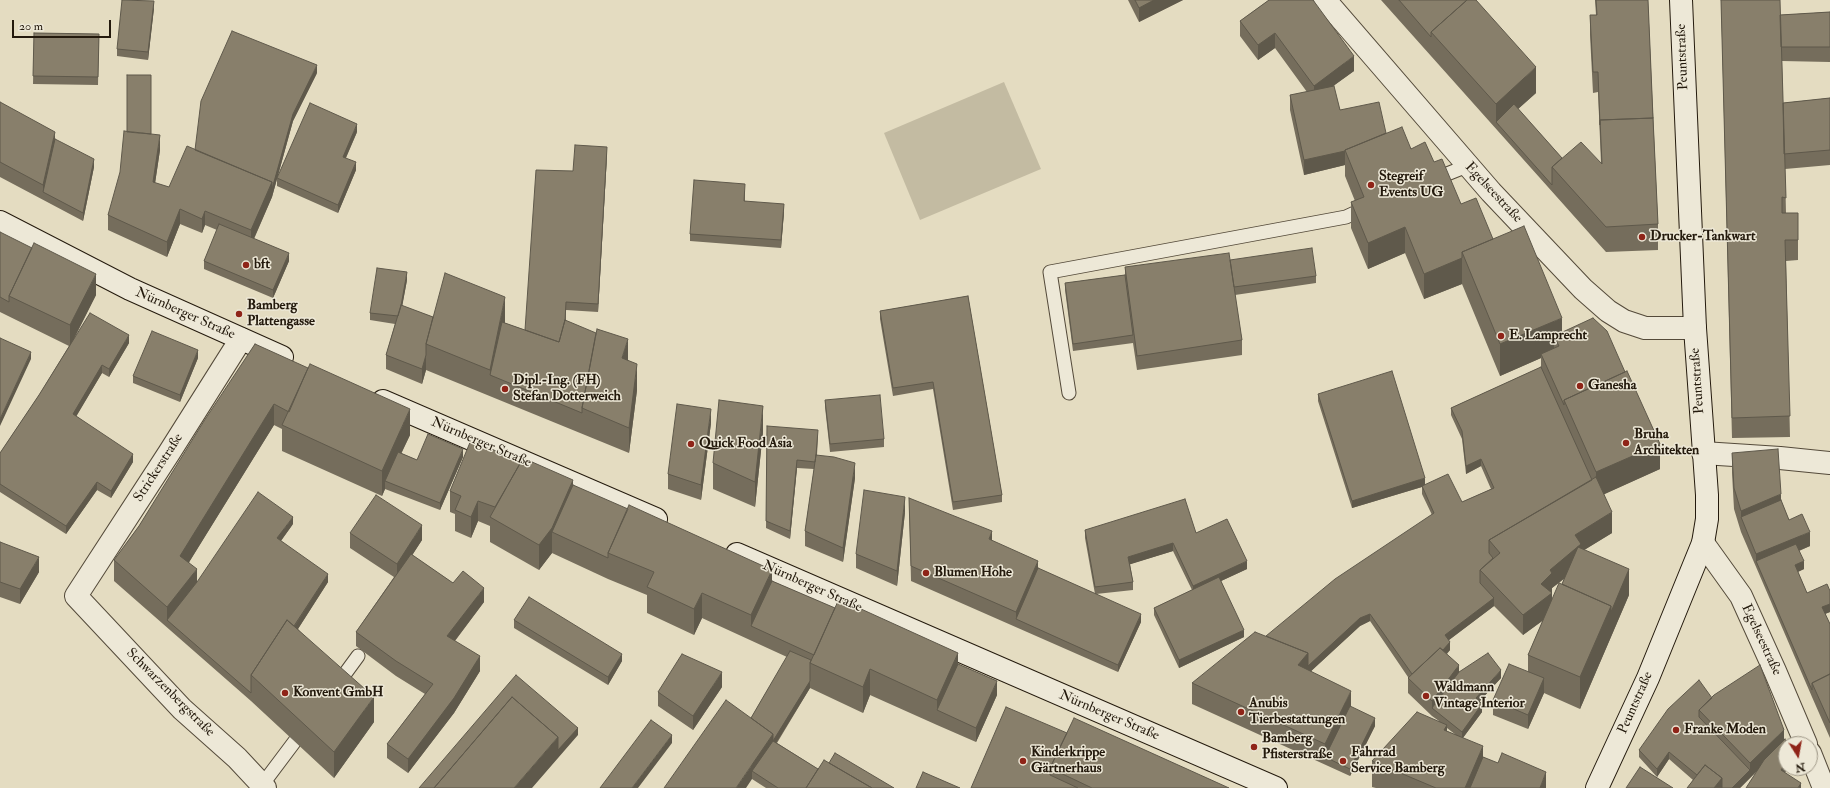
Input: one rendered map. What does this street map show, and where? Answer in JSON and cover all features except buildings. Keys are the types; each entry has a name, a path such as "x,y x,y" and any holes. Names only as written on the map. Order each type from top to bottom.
{"street":[{"name":"Egelseestraße","path":"1325,0 1467,166 1583,289 1608,311 1624,321 1645,328 1695,328"},
{"name":"Peuntstraße","path":"1597,788 1648,678 1703,543 1707,519 1707,495 1695,328 1681,0"},
{"name":"Nürnberger Straße","path":"0,222 130,289 297,363"},
{"name":"Strickerstraße","path":"76,596 241,339"},
{"name":"Nürnberger Straße","path":"367,394 677,528"},
{"path":"1703,453 1830,463"},
{"name":"Egelseestraße","path":"1703,543 1741,596 1776,671 1803,736"},
{"name":"Nürnberger Straße","path":"720,547 1276,788"},
{"name":"Schwarzenbergstraße","path":"76,596 182,709 237,758 264,786"},
{"path":"1818,773 1824,788"}],"lane":[{"path":"1431,180 1467,166"},
{"path":"1069,393 1050,272 1346,217 1359,211"},
{"path":"335,687 358,656"},
{"path":"264,786 295,741"}],"shaded area":[{"path":"1004,82 1041,169 920,220 884,133"}],"place":[{"name":"Stegreif Events UG","path":"1371,185"},
{"name":"Drucker-Tankwart","path":"1642,237"},
{"name":"bft","path":"246,265"},
{"name":"Bamberg Plattengasse","path":"239,314"},
{"name":"E. Lamprecht","path":"1501,336"},
{"name":"Ganesha","path":"1580,386"},
{"name":"Dipl.-Ing. (FH) Stefan Dotterweich","path":"505,389"},
{"name":"Bruha Architekten","path":"1626,443"},
{"name":"Quick Food Asia","path":"691,444"},
{"name":"Blumen Hohe","path":"926,573"},
{"name":"Konvent GmbH","path":"285,693"},
{"name":"Waldmann Vintage Interior","path":"1426,696"},
{"name":"Anubis Tierbestattungen","path":"1241,712"},
{"name":"Franke Moden","path":"1676,730"},
{"name":"Bamberg Pfisterstraße","path":"1254,747"},
{"name":"Kinderkrippe Gärtnerhaus","path":"1023,761"},
{"name":"Fahrrad Service Bamberg","path":"1343,761"}]}
